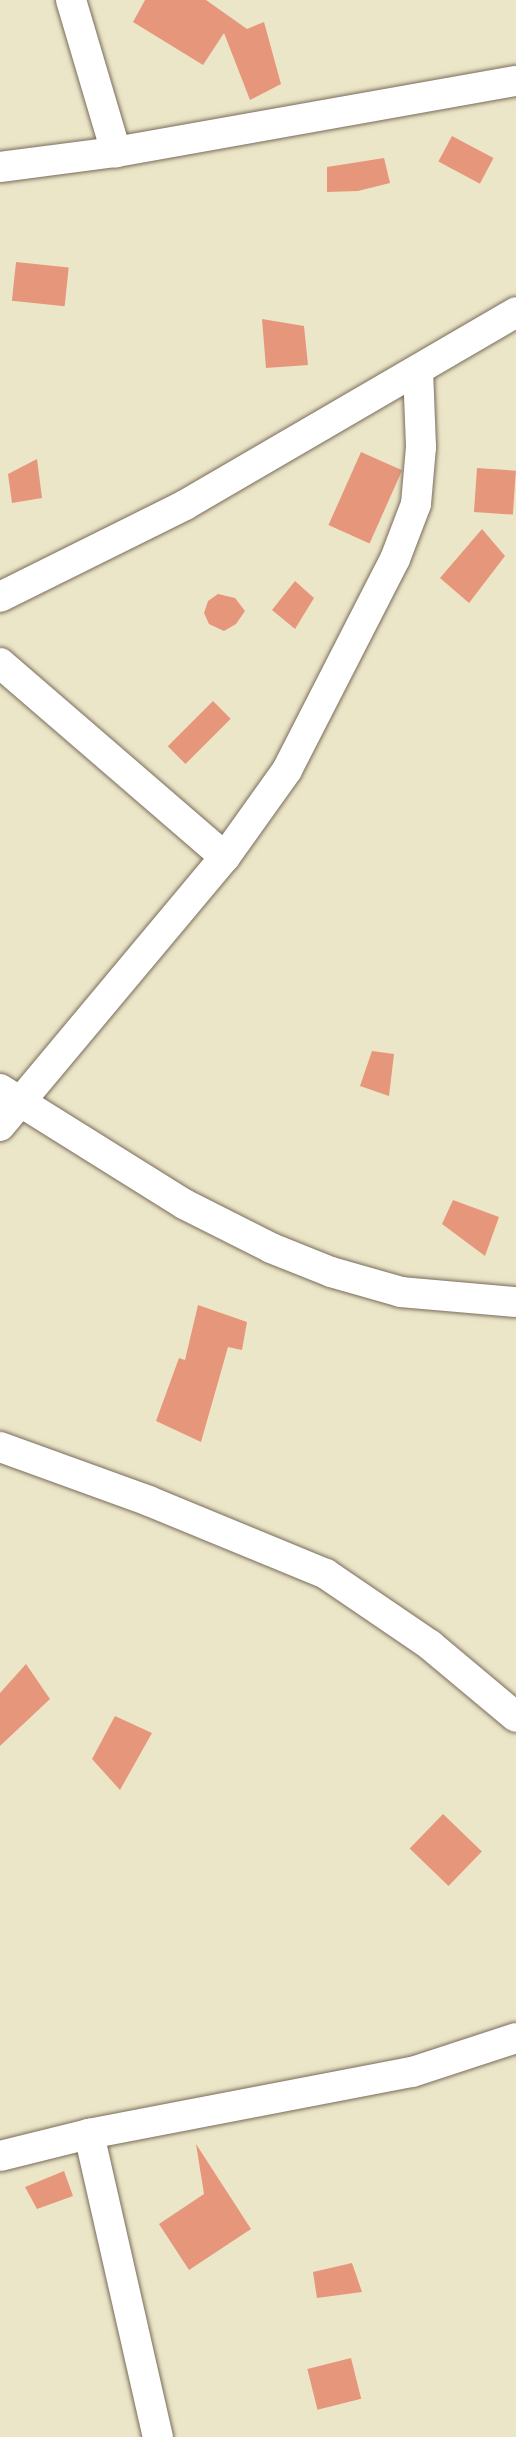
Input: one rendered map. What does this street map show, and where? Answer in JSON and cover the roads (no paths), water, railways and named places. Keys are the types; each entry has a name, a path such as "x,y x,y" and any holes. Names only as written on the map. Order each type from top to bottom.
{"street":[{"path":"71,0 116,152"},
{"path":"0,167 116,152 516,81"},
{"path":"0,597 185,505 516,312"},
{"path":"0,1126 10,1096 225,857 287,770 395,559 416,504 421,447 418,370"},
{"path":"0,663 225,857"},
{"path":"10,1096 184,1204 271,1248 331,1272 401,1292 516,1302"},
{"path":"0,1447 149,1501 326,1574 430,1646 516,1717"},
{"path":"0,2156 89,2134 412,2072 516,2038"},
{"path":"89,2134 158,2437"}]}
